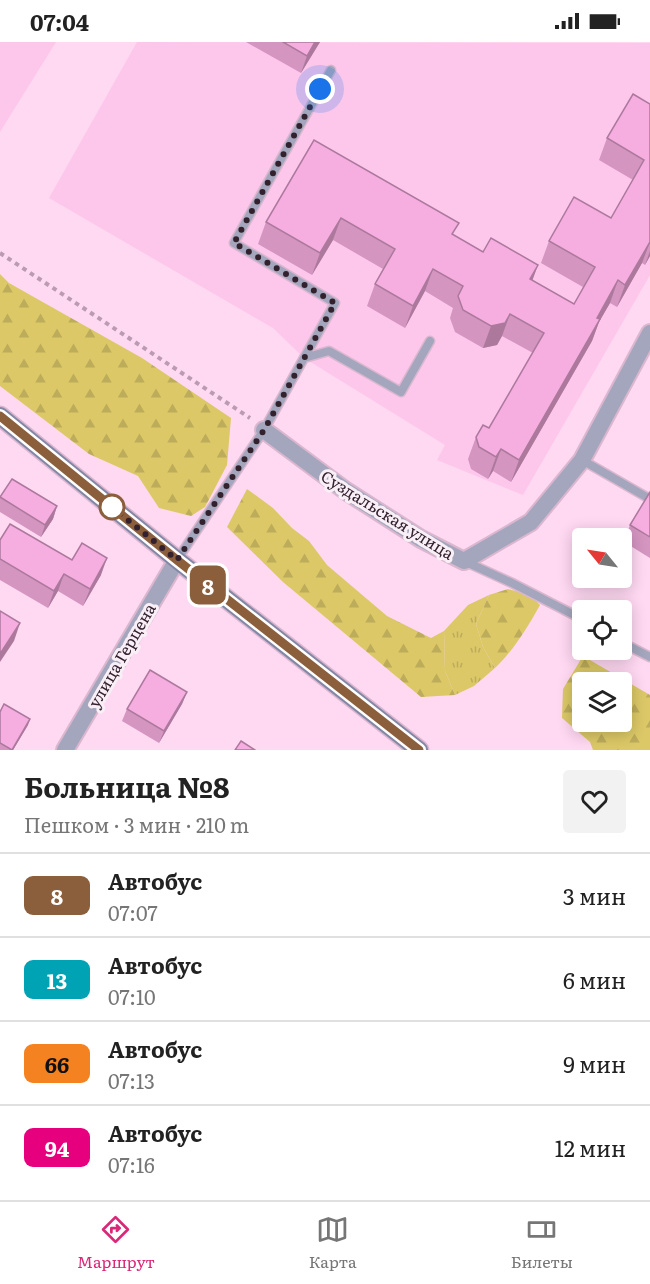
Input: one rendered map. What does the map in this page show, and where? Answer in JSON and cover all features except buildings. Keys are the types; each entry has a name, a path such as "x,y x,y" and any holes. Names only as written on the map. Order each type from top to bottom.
{"main road":[{"path":"0,416 177,560 419,750"}],"street":[{"path":"464,561 531,522 582,460 650,333"},
{"name":"Суздальская улица","path":"264,430 346,491 421,538 464,561"},
{"name":"улица Герцена","path":"66,750 177,560"}],"lane":[{"path":"177,560 264,430 335,303 234,243 331,70"},
{"path":"304,358 329,351 402,392 430,342"},
{"path":"582,460 650,499"},
{"name":"Суздальская улица","path":"464,561 572,615"},
{"path":"632,648 650,657"}],"path":[{"path":"0,253 229,403 264,430"}],"shaded area":[{"path":"0,42 56,42 0,132"},
{"path":"137,42 650,43 650,275 523,495 437,460 445,445 304,358 273,328 49,198"}],"green space":[{"path":"0,274 9,283 142,358 231,418 227,465 205,507 191,516 159,508 138,476 89,454 0,386"},
{"path":"247,489 273,508 292,528 309,541 327,565 387,616 431,638 444,631 445,671 455,695 421,697 283,582 227,527"},
{"path":"508,589 530,595 540,605 514,646 495,668 483,647 476,624 489,595"},
{"path":"489,595 476,624 483,647 495,668 474,686 455,695 445,671 444,631 468,605"},
{"path":"581,660 590,660 610,672 573,672"},
{"path":"572,674 572,727 562,718 563,689"},
{"path":"632,685 650,695 650,750 593,750 590,742 578,732 632,732"}],"bus line":[{"name":"8","path":"0,416 177,560 419,750"}],"route":[{"path":"112,507 177,560 264,430 335,303 234,243 320,89"}]}
